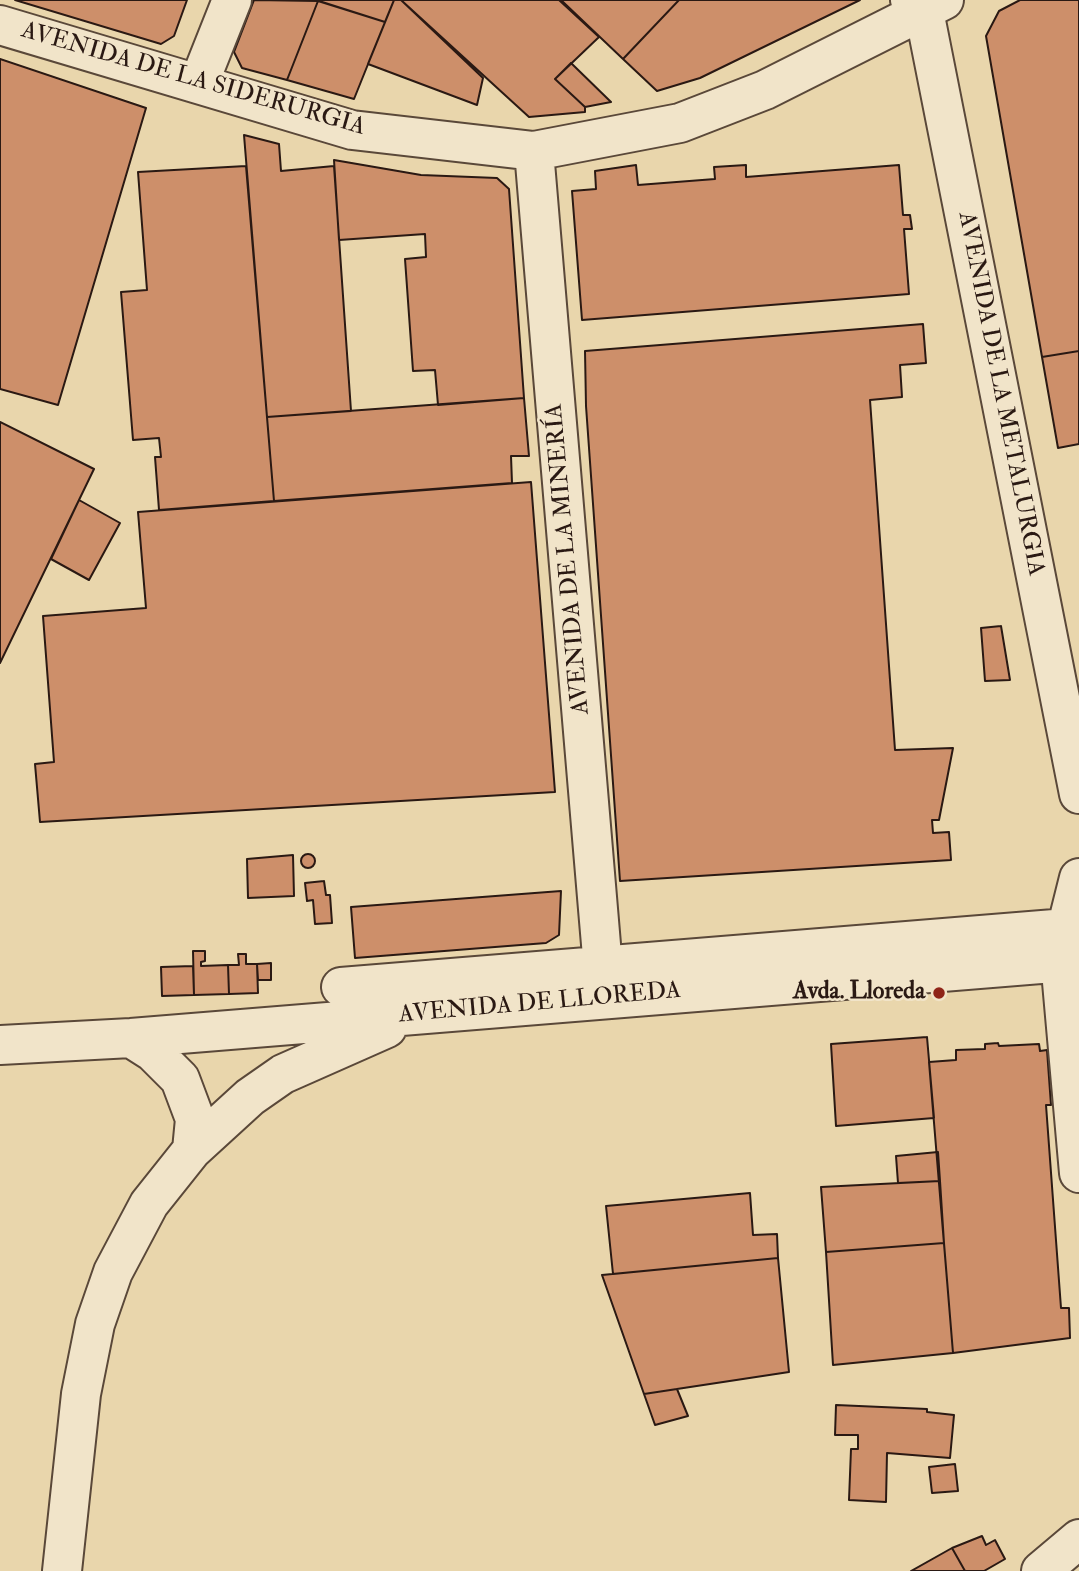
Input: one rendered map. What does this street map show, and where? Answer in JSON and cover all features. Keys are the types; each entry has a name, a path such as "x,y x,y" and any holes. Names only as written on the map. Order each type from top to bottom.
{"street":[{"path":"199,83 232,0"},
{"name":"AVENIDA DE LA SIDERURGIA","path":"0,25 352,130 534,151 680,123 765,90 926,4"},
{"name":"AVENIDA DE LA METALURGIA","path":"926,4 1079,794"},
{"name":"AVENIDA DE LA MINERÍA","path":"534,151 603,968"},
{"path":"1079,878 1070,950 1062,982 1079,1172"},
{"name":"AVENIDA DE LLOREDA","path":"341,986 603,968 1070,950"},
{"name":"AVENIDA DE LLOREDA","path":"0,1045 131,1038 442,1011 1070,950"},
{"path":"62,1571 81,1394 94,1324 113,1272 149,1204 192,1150 230,1113 283,1074 359,1038 442,1011"},
{"path":"131,1038 153,1052 180,1079 195,1119 192,1150"},
{"path":"1041,1571 1079,1539"}],"building":[{"path":"15,0 187,0 174,36 161,44"},
{"path":"254,0 318,1 287,80 242,68 234,52"},
{"path":"316,0 394,0 385,22"},
{"path":"394,0 401,0 483,78 477,105 368,64"},
{"path":"401,0 559,0 599,37 555,79 585,107 585,112 529,117"},
{"path":"561,0 679,0 623,59"},
{"path":"679,0 860,0 700,78 657,91 623,59"},
{"path":"1020,0 1079,0 1079,351 1042,357 986,36 999,11"},
{"path":"318,1 385,22 354,99 287,80"},
{"path":"0,59 146,108 58,405 0,389"},
{"path":"571,63 611,102 585,107 555,79"},
{"path":"244,135 279,144 281,171 334,166 351,411 267,417"},
{"path":"334,160 421,175 497,178 509,189 524,398 438,405 435,370 413,371 405,259 426,257 425,234 339,240"},
{"path":"636,165 638,185 715,179 714,167 746,165 746,177 899,165 903,215 910,215 912,229 904,229 909,294 582,320 572,191 596,189 595,171"},
{"path":"246,166 274,501 159,510 155,457 161,457 159,438 133,440 121,292 147,290 138,172"},
{"path":"923,324 926,363 900,365 902,397 870,400 895,750 953,748 939,820 932,820 933,833 949,832 951,860 620,881 586,406 585,351"},
{"path":"1079,351 1079,444 1058,448 1042,357"},
{"path":"524,398 529,456 511,456 512,483 274,501 267,417"},
{"path":"0,422 94,469 0,663"},
{"path":"531,482 555,792 40,822 35,764 54,762 43,616 146,608 138,512"},
{"path":"79,500 120,523 89,580 51,559"},
{"path":"1001,626 1010,680 985,681 981,628"},
{"path":"308,854 313,856 313,866 308,868 303,866 301,861 303,856"},
{"path":"293,855 294,896 248,898 247,859"},
{"path":"324,881 326,895 330,895 332,923 315,924 313,900 307,901 305,883"},
{"path":"561,891 559,935 546,943 355,958 351,907"},
{"path":"193,951 205,951 205,961 201,962 201,966 228,965 229,994 194,995"},
{"path":"238,954 246,954 246,964 257,964 258,993 229,994 228,965 239,965"},
{"path":"271,963 271,980 258,980 257,964"},
{"path":"193,966 194,995 162,996 161,967"},
{"path":"927,1037 934,1118 836,1126 831,1044"},
{"path":"998,1043 999,1046 1039,1044 1040,1051 1047,1050 1051,1105 1046,1105 1061,1308 1069,1308 1070,1338 953,1353 929,1062 956,1060 956,1050 985,1049 985,1044"},
{"path":"938,1152 940,1181 898,1183 896,1156"},
{"path":"940,1181 944,1243 826,1252 821,1187"},
{"path":"750,1193 753,1235 777,1234 778,1258 613,1274 606,1206"},
{"path":"944,1243 953,1353 833,1365 826,1252"},
{"path":"778,1258 789,1372 644,1394 602,1275"},
{"path":"677,1389 688,1416 655,1425 644,1394"},
{"path":"836,1405 927,1409 927,1412 954,1415 950,1458 887,1453 886,1502 849,1500 851,1449 858,1449 858,1435 835,1435"},
{"path":"955,1464 958,1491 932,1493 929,1467"},
{"path":"982,1536 986,1545 995,1540 1005,1559 984,1571 965,1571 952,1548"},
{"path":"952,1548 965,1571 911,1571"}],"place":[{"name":"Avda. Lloreda","path":"939,993"}]}
